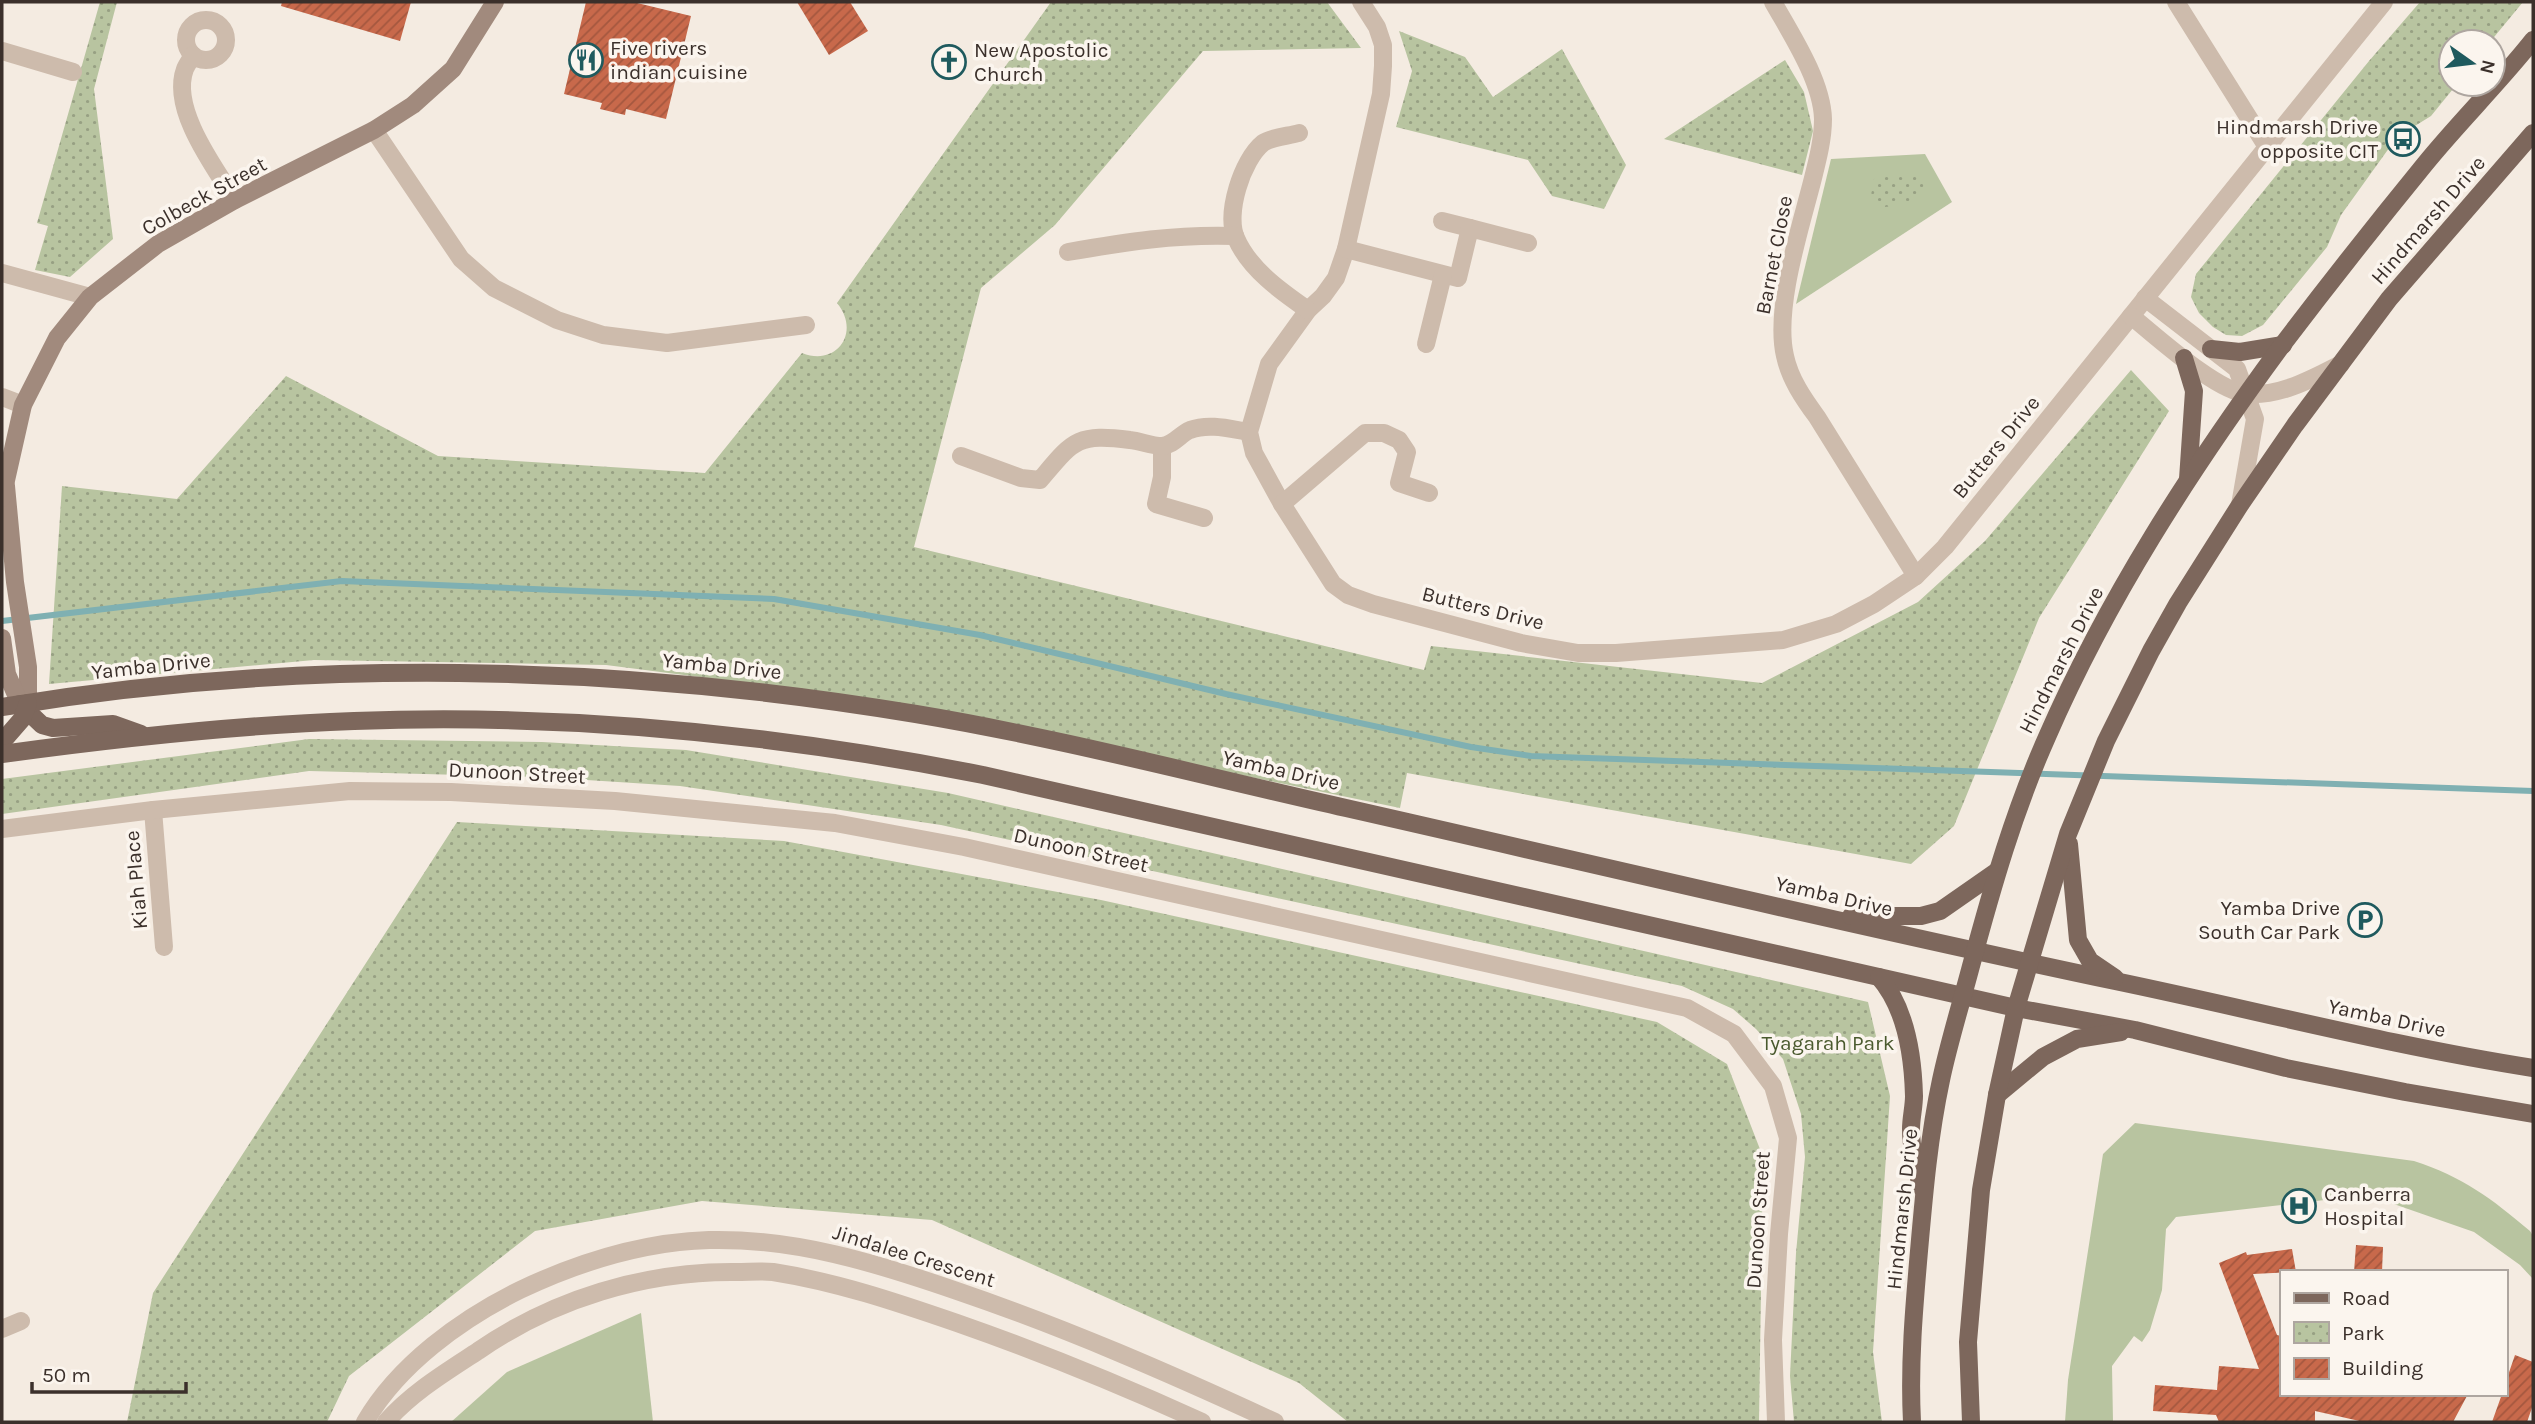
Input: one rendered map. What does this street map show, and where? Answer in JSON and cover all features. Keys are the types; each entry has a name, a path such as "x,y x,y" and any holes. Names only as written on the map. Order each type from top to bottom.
{"main road":[{"name":"Hindmarsh Drive","path":"1912,1422 1910,1369 1924,1195 1941,1080 1996,872 2016,812 2047,737 2096,635 2127,580 2247,394 2427,162 2533,40"},
{"name":"Hindmarsh Drive","path":"1971,1422 1968,1342 1981,1191 1997,1095 2016,1008 2068,834 2106,741 2178,603 2240,505 2389,299 2533,133"},
{"path":"2211,349 2240,352 2283,345"},
{"path":"2184,358 2194,391 2188,483"},
{"name":"Yamba Drive","path":"2,707 168,685 402,673 594,678 744,690 877,708 981,726 2030,964 2421,1049 2533,1068"},
{"path":"25,706 42,725 53,728 113,724 144,736"},
{"path":"2,742 22,719 25,706"},
{"path":"2,754 250,726 355,721 528,721 667,730 846,750 983,775 2016,1008 2135,1030 2286,1068 2419,1095 2533,1114"},
{"path":"2068,834 2078,940 2090,961 2121,982"},
{"path":"1819,916 1921,916 1940,911 1996,872"},
{"path":"1879,977 1888,987 1899,1008 1905,1033 1914,1099 1911,1128 1914,1160 1924,1195"},
{"path":"1997,1095 2043,1057 2077,1039 2135,1030"}],"street":[{"name":"Colbeck Street","path":"25,706 28,667 4,492 23,404 57,338 90,297 158,244 235,200 374,130 413,106 447,76 495,2"},
{"path":"961,456 1021,478 1040,480 1061,454 1074,443 1094,436 1162,446 1175,442 1189,430 1212,426 1249,432 1269,364 1308,310 1336,278 1346,249 1381,94 1383,66 1383,46 1377,27 1361,2"},
{"name":"Barnet Close","path":"1773,2 1801,53 1819,98 1823,118 1820,148 1786,297 1784,354 1801,395 1817,416 1916,576"},
{"path":"2176,2 2267,147"},
{"name":"Butters Drive","path":"1249,432 1254,453 1282,505 1333,584 1348,595 1373,604 1521,643 1578,653 1616,653 1783,640 1836,624 1874,604 1916,576 1945,547 2384,2"},
{"path":"2,51 73,72"},
{"path":"193,55 184,70 183,90 190,127 235,200"},
{"path":"374,130 461,259 494,288 523,305 557,320 603,335 667,343 806,325"},
{"path":"1299,133 1264,142 1244,168 1234,200 1234,236 1247,257 1279,290 1308,310"},
{"path":"1442,221 1528,243"},
{"path":"1346,249 1458,278 1470,228"},
{"path":"1068,252 1145,239 1189,235 1234,236"},
{"path":"2,273 90,297"},
{"path":"1426,344 1443,275"},
{"path":"2145,298 2237,369 2255,419 2240,505"},
{"path":"2131,316 2225,389 2247,394 2276,391 2302,384 2340,364"},
{"path":"2,397 23,404"},
{"path":"1282,505 1366,433 1384,433 1399,440 1407,452 1399,484 1429,492"},
{"path":"1162,446 1162,477 1156,504 1204,518"},
{"path":"3,643 7,674 25,706"},
{"name":"Dunoon Street","path":"2,829 153,810 350,791 451,792 615,802 835,823 964,847 1687,1008 1734,1034 1773,1086 1788,1138 1773,1340 1776,1422"},
{"name":"Kiah Place","path":"153,810 164,947"},
{"name":"Jindalee Crescent","path":"365,1422 374,1406 405,1372 484,1308 560,1271 636,1249 708,1240 775,1243 842,1254 891,1268 1026,1315 1165,1372 1275,1422"},
{"path":"386,1422 421,1390 504,1333 568,1302 638,1281 710,1272 770,1272 834,1284 881,1297 1060,1361 1202,1422"},
{"path":"2,1329 20,1321"}],"green space":[{"path":"100,2 117,2 94,89 113,239 70,277 35,270 48,226 37,223"},
{"path":"1051,2 1327,2 1361,48 1203,51 1055,225 981,288 914,547 1424,670 1431,646 1762,683 1918,602 1985,541 2131,370 2169,411 2039,618 1954,826 1911,864 1407,773 1400,808 879,700 606,665 314,660 49,684 62,486 177,499 286,376 438,456 705,473 802,353 826,355 842,344 847,325 837,303"},
{"path":"2420,2 2523,2 2502,28 2437,28 2437,98 2446,98 2431,116 2397,137 2341,215 2327,247 2263,325 2242,336 2226,335 2199,313 2191,297 2196,274"},
{"path":"1399,31 1465,57 1493,97 1562,49 1626,165 1604,209 1552,196 1528,160 1396,127 1412,71"},
{"path":"1785,60 1804,92 1813,131 1802,175 1664,139"},
{"path":"1925,154 1952,202 1796,304 1831,159"},
{"path":"1890,173 1922,174 1924,188 1906,202 1884,207 1871,195 1874,179"},
{"name":"Tyagarah Park","path":"309,739 542,742 686,750 948,793 1868,1002 1890,1096 1873,1352 1882,1422 1794,1422 1790,1376 1796,1253 1805,1157 1801,1114 1783,1059 1756,1029 1733,1009 1682,986 941,825 680,786 540,777 309,771 2,814 2,779"},
{"path":"457,822 784,841 1101,900 1657,1022 1727,1064 1763,1157 1759,1422 1348,1422 1299,1383 932,1220 702,1201 535,1231 349,1376 327,1422 127,1422 153,1293"},
{"path":"2135,1123 2414,1161 2431,1167 2476,1190 2530,1231 2533,1236 2533,1279 2520,1265 2474,1232 2368,1195 2176,1217 2166,1229 2162,1290 2150,1330 2142,1342 2134,1336 2112,1366 2113,1422 2065,1422 2068,1380 2103,1154"},
{"path":"641,1313 653,1422 451,1422 507,1372"}],"building":[{"path":"282,2 411,2 400,41 281,6"},
{"path":"586,2 633,2 691,16 666,119 626,109 625,115 600,109 602,103 564,94"},
{"path":"797,2 850,2 868,31 829,55"},
{"path":"2356,1245 2383,1247 2382,1270 2354,1270"},
{"path":"2292,1249 2296,1270 2253,1274 2277,1335 2280,1336 2280,1396 2467,1396 2453,1422 2364,1422 2315,1411 2315,1422 2219,1422 2216,1415 2153,1411 2155,1385 2217,1390 2219,1366 2259,1369 2219,1263 2246,1252 2247,1255"},
{"path":"2515,1355 2533,1362 2533,1405 2527,1422 2492,1422 2501,1396 2507,1396 2507,1378"}],"waterway":[{"path":"2,621 342,581 774,599 980,635 1226,694 1471,747 1531,756 2533,791"}],"place":[{"name":"Five rivers indian cuisine","path":"586,60"},
{"name":"New Apostolic Church","path":"949,62"},
{"name":"Hindmarsh Drive opposite CIT","path":"2403,139"},
{"name":"Yamba Drive South Car Park","path":"2365,920"},
{"name":"Canberra Hospital","path":"2299,1206"}]}
